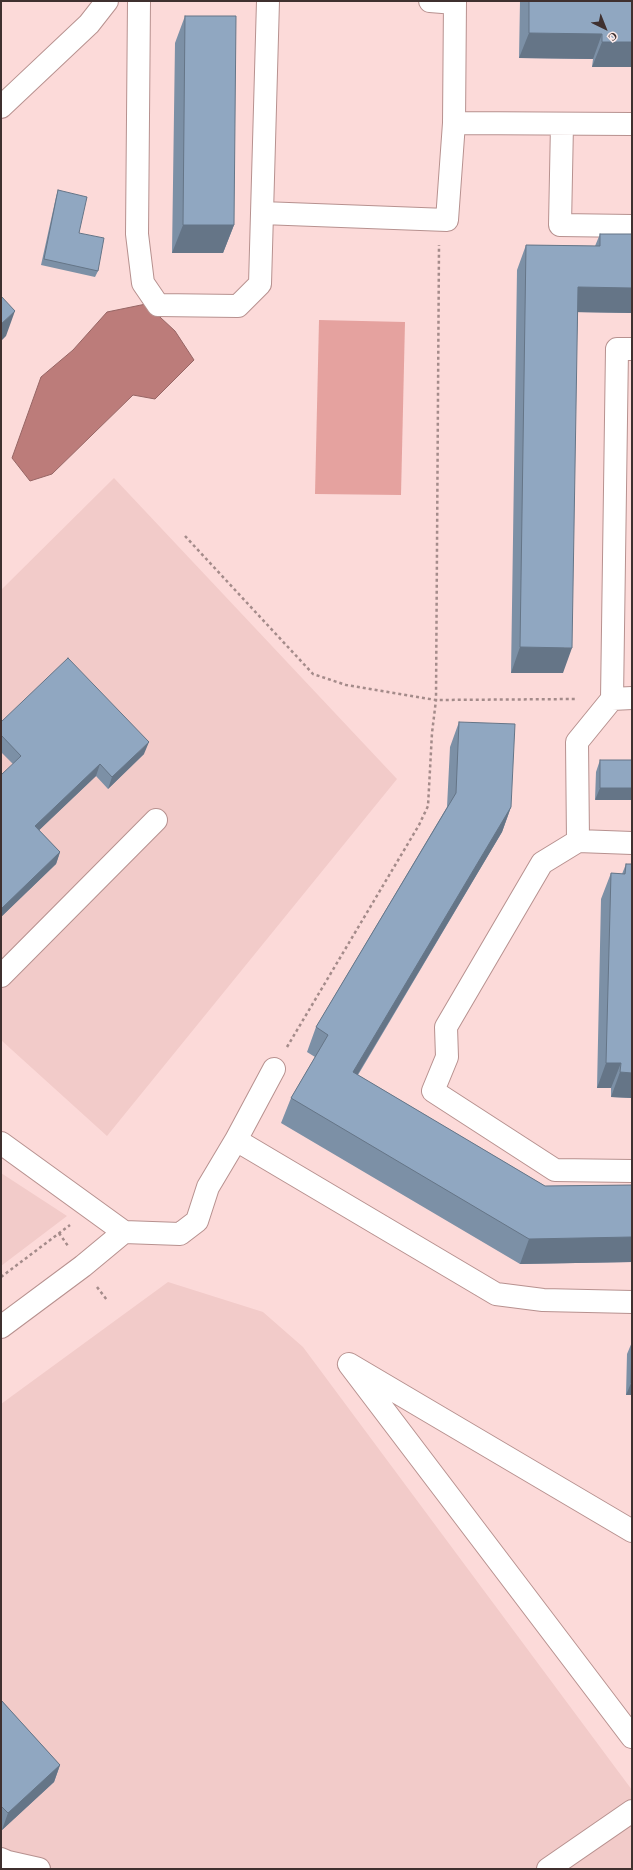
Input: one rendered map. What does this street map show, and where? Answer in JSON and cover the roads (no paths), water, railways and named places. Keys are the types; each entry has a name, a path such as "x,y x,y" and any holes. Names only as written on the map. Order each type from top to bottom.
{"street":[{"path":"1,108 89,24 107,1"},
{"path":"139,1 137,234 143,283 158,305 238,306 260,284 268,1"},
{"path":"262,213 447,220 454,123 455,2 430,1"},
{"path":"454,123 632,124"},
{"path":"562,124 560,225 632,226"},
{"path":"578,841 577,742 622,699 617,349 632,349"},
{"path":"1,976 156,820"},
{"path":"632,843 578,841 542,863 446,1027 447,1057 433,1091 555,1170 632,1171"},
{"path":"1,1143 124,1232 180,1234 197,1221 208,1187 236,1140 274,1069"},
{"path":"236,1140 496,1294 543,1300 632,1302"},
{"path":"1,1327 83,1266 124,1232"},
{"path":"631,1729 349,1364 632,1530"},
{"path":"548,1869 632,1811"},
{"path":"4,1863 39,1869"}]}
